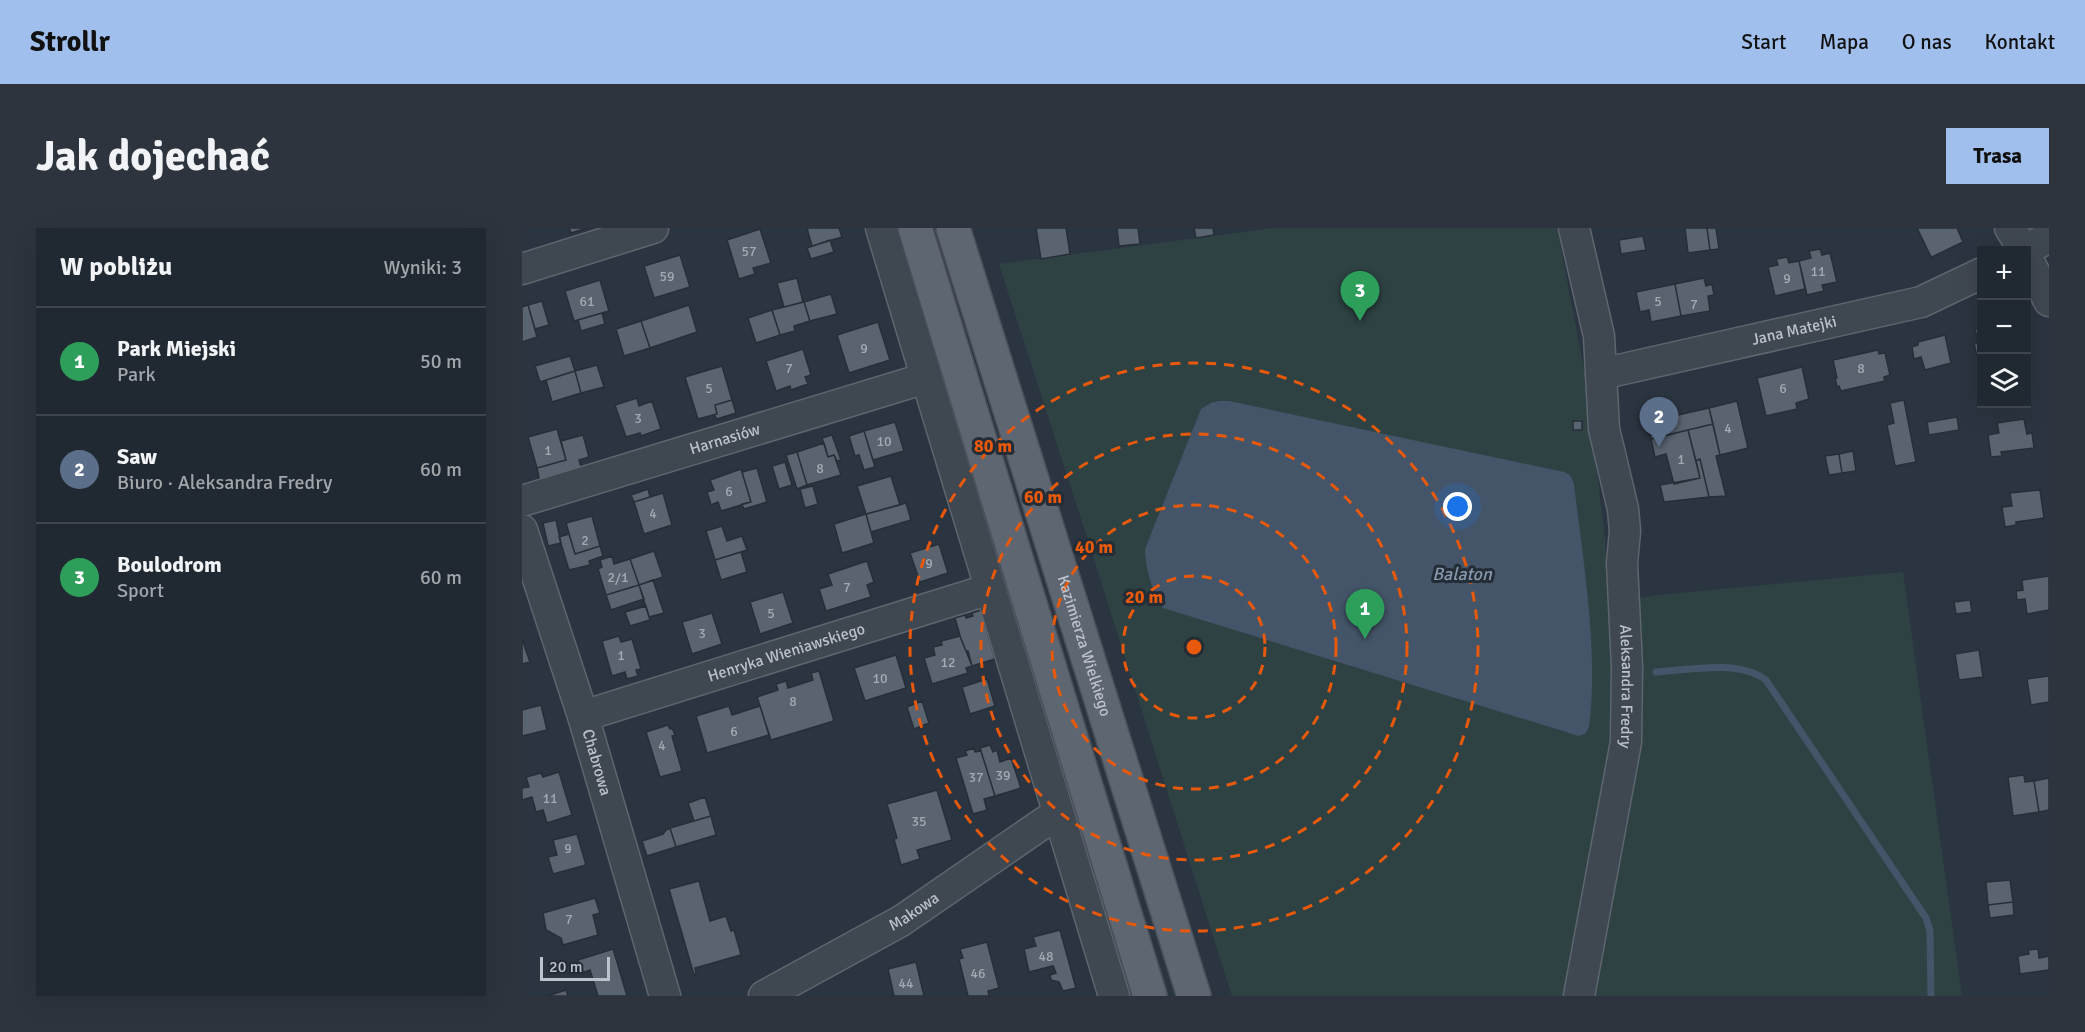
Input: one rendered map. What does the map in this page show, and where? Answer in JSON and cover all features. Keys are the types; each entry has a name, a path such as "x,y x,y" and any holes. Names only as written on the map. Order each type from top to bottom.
{"main road":[{"path":"915,228 1150,996"},
{"name":"Kazimierza Wielkiego","path":"953,228 1194,996"},
{"path":"1132,935 1144,942 1159,940 1169,931 1171,924"}],"street":[{"path":"522,269 652,228"},
{"path":"881,228 1114,996"},
{"name":"Aleksandra Fredry","path":"1575,228 1599,336 1604,429 1623,509 1622,563 1627,651 1626,742 1579,996"},
{"path":"2010,228 2022,246"},
{"path":"2031,247 2049,237"},
{"path":"2031,266 2049,301"},
{"name":"Jana Matejki","path":"1601,374 1921,302 1977,275"},
{"name":"Harnasiów","path":"522,501 927,378"},
{"name":"Chabrowa","path":"522,530 583,717 665,996"},
{"name":"Henryka Wieniawskiego","path":"583,717 990,589"},
{"name":"Makowa","path":"764,996 901,921 1058,813"}],"green space":[{"path":"1273,228 1557,228 1584,369 1605,538 1616,739 1597,893 1626,742 1623,601 1658,595 1903,572 1962,996 1232,996 999,264"}],"water":[{"name":"Balaton","path":"1219,401 1229,401 1570,475 1574,484 1591,637 1592,698 1589,727 1585,734 1578,736 1163,608 1150,580 1145,549 1201,409"}],"building":[{"path":"569,228 587,228 571,233"},
{"path":"807,228 839,228 842,237 812,246"},
{"path":"1036,228 1066,228 1070,254 1041,259"},
{"path":"1117,228 1138,228 1140,244 1119,246"},
{"path":"1194,228 1213,228 1214,235 1196,238"},
{"path":"1685,228 1707,228 1710,250 1688,253"},
{"path":"1707,228 1716,228 1719,249 1710,250"},
{"path":"1917,228 1957,228 1963,242 1932,257 1933,261"},
{"path":"760,229 771,263 753,268 755,274 739,279 727,240"},
{"path":"1643,236 1646,250 1621,254 1619,240"},
{"path":"830,240 834,252 811,259 807,248"},
{"path":"1820,249 1822,255 1830,253 1837,282 1822,285 1824,291 1807,295 1799,261 1811,258 1809,251"},
{"path":"680,255 690,287 654,298 644,266"},
{"path":"1787,257 1789,263 1799,261 1805,289 1775,296 1768,267 1778,265 1776,259"},
{"path":"797,278 803,302 784,307 777,283"},
{"path":"1704,278 1706,286 1712,284 1714,295 1708,296 1710,311 1681,316 1675,284"},
{"path":"600,280 609,311 574,321 565,291"},
{"path":"1675,284 1681,316 1651,322 1649,310 1640,312 1636,292"},
{"path":"831,294 837,314 810,321 804,302"},
{"path":"542,301 549,325 535,329 528,305"},
{"path":"804,302 810,321 794,326 795,331 780,335 772,310"},
{"path":"528,305 537,337 522,342 522,307"},
{"path":"689,305 697,332 650,348 641,321"},
{"path":"772,310 780,335 756,343 748,318"},
{"path":"602,313 605,324 581,331 578,320"},
{"path":"641,321 650,348 624,356 616,329"},
{"path":"878,322 890,360 849,373 837,335"},
{"path":"1945,335 1951,363 1925,370 1921,357 1914,359 1912,347 1918,345 1918,342"},
{"path":"803,349 811,375 805,377 808,384 791,390 790,386 776,391 766,361"},
{"path":"1878,350 1879,354 1885,353 1890,375 1884,377 1885,381 1841,391 1839,386 1837,387 1833,360"},
{"path":"570,356 575,371 540,382 535,366"},
{"path":"597,365 604,387 581,393 575,371"},
{"path":"722,366 732,400 715,405 717,414 698,419 685,377"},
{"path":"1802,367 1809,399 1796,403 1797,409 1766,416 1757,378"},
{"path":"575,371 581,393 552,402 546,380"},
{"path":"637,398 639,406 652,401 661,429 641,436 640,433 626,437 615,405"},
{"path":"732,400 736,413 717,419 714,415 717,414 715,405"},
{"path":"1904,400 1916,462 1895,466 1887,425 1894,423 1890,403"},
{"path":"1737,401 1748,448 1720,455 1709,408"},
{"path":"1709,408 1713,424 1651,439 1647,422"},
{"path":"1957,417 1959,430 1929,435 1927,422"},
{"path":"2024,419 2027,434 2032,433 2034,448 2001,452 2002,456 1991,457 1988,435 1999,433 1997,423"},
{"path":"1573,421 1582,421 1582,430 1573,430"},
{"path":"895,422 904,451 873,460 864,431"},
{"path":"1713,424 1720,455 1716,456 1726,496 1709,497 1700,459 1696,461 1688,430"},
{"path":"557,429 566,460 537,468 528,437"},
{"path":"1688,430 1700,478 1674,484 1666,454 1655,457 1651,439"},
{"path":"864,431 875,467 864,470 859,455 855,456 849,436"},
{"path":"583,435 589,457 579,460 582,470 540,482 537,468 566,460 561,441"},
{"path":"832,435 841,460 837,461 834,455 828,457 822,438"},
{"path":"824,443 828,457 834,455 841,475 807,485 797,452"},
{"path":"1853,451 1856,471 1842,473 1839,454"},
{"path":"797,452 807,485 797,489 786,455"},
{"path":"1839,454 1842,473 1829,475 1825,456"},
{"path":"1700,459 1709,497 1664,502 1660,485 1700,478 1696,461"},
{"path":"785,462 792,485 779,489 772,466"},
{"path":"757,468 767,502 744,509 742,504 751,502 742,472"},
{"path":"741,469 751,502 721,511 718,502 711,505 707,492 714,490 710,480"},
{"path":"891,476 900,505 866,514 857,486"},
{"path":"813,486 818,504 805,508 800,489"},
{"path":"648,489 650,497 634,502 631,495"},
{"path":"2040,490 2044,518 2016,522 2016,525 2005,527 2002,507 2012,506 2010,493"},
{"path":"663,493 672,525 644,534 634,502"},
{"path":"906,503 911,520 871,532 866,514"},
{"path":"866,514 874,543 842,553 834,524"},
{"path":"592,516 600,546 575,554 566,523"},
{"path":"556,520 561,543 548,546 543,523"},
{"path":"722,526 727,541 742,536 747,550 715,560 706,531"},
{"path":"569,534 575,554 600,546 603,556 589,561 590,565 569,570 559,537"},
{"path":"939,544 948,573 920,582 910,553"},
{"path":"654,551 663,577 639,585 630,559"},
{"path":"741,552 747,572 721,580 715,560"},
{"path":"612,556 614,564 630,559 639,585 606,595 598,569 602,567 600,560"},
{"path":"867,561 874,582 867,585 871,597 826,611 819,589 832,585 828,574"},
{"path":"2049,576 2049,610 2027,614 2025,599 2017,600 2016,591 2023,590 2022,580"},
{"path":"653,580 664,613 649,617 639,585"},
{"path":"639,585 644,599 611,610 606,595"},
{"path":"783,592 793,623 760,634 750,602"},
{"path":"1970,600 1972,612 1956,614 1954,602"},
{"path":"646,606 650,620 630,626 625,612"},
{"path":"981,610 995,659 972,666 955,618 965,615 966,618 973,616 972,613"},
{"path":"712,613 722,644 692,654 682,622"},
{"path":"619,636 621,642 632,639 641,669 636,670 638,676 627,679 625,672 612,676 602,641"},
{"path":"960,636 972,666 966,668 968,673 932,684 924,658 935,655 933,647 942,645 941,641"},
{"path":"522,639 530,662 522,664"},
{"path":"1979,650 1983,677 1959,680 1955,654"},
{"path":"896,655 906,688 865,701 854,668"},
{"path":"819,671 834,721 771,740 757,697 778,690 776,684 786,681 788,688 813,680 811,673"},
{"path":"2049,676 2049,702 2031,705 2027,679"},
{"path":"987,679 995,706 970,714 962,687"},
{"path":"922,701 929,723 914,729 907,707"},
{"path":"541,705 547,730 522,736 522,710"},
{"path":"729,706 732,715 760,706 769,735 707,753 696,716"},
{"path":"668,725 675,735 672,736 682,771 660,777 646,732"},
{"path":"990,745 993,752 997,750 1000,762 1011,758 1021,788 995,796 980,748"},
{"path":"974,748 975,752 981,751 995,796 984,799 987,810 973,814 956,758 967,755 965,751"},
{"path":"559,772 572,815 547,823 543,810 536,812 532,797 522,800 522,788 529,787 526,777 541,773 543,777"},
{"path":"2024,775 2025,782 2034,781 2039,812 2013,816 2008,777"},
{"path":"2049,778 2049,810 2039,812 2034,781"},
{"path":"937,790 952,840 917,850 920,859 901,865 894,839 897,838 887,804"},
{"path":"705,797 711,816 694,821 688,803"},
{"path":"711,816 716,835 676,847 670,828"},
{"path":"670,828 676,847 647,856 642,841 663,834"},
{"path":"577,834 586,865 553,874 548,857 557,855 553,840"},
{"path":"2010,880 2013,902 1988,905 1986,882"},
{"path":"699,881 710,921 726,916 731,931 734,930 742,958 740,955 695,968 696,974 694,975 669,889"},
{"path":"595,898 600,913 593,915 598,935 563,945 561,938 546,930 543,913"},
{"path":"2013,902 2014,915 1990,918 1988,905"},
{"path":"1060,930 1076,988 1063,991 1059,982 1051,980 1050,975 1056,973 1053,966 1029,972 1024,949 1036,946 1033,937"},
{"path":"987,942 999,988 988,991 989,996 968,996 959,959 963,958 960,949"},
{"path":"613,949 627,996 598,996 590,970 582,973 578,960"},
{"path":"2038,949 2039,958 2049,956 2049,970 2020,974 2018,956 2029,954 2028,950"},
{"path":"916,962 924,996 894,996 888,969"},
{"path":"566,990 568,996 547,996"}],"waterway":[{"path":"1656,672 1713,667 1728,668 1755,674 1766,680 1926,918 1930,931 1931,996"}],"place":[{"name":"Boulodrom","path":"1360,321"},
{"name":"Saw","path":"1659,447"},
{"name":"Park Miejski","path":"1365,639"}]}
